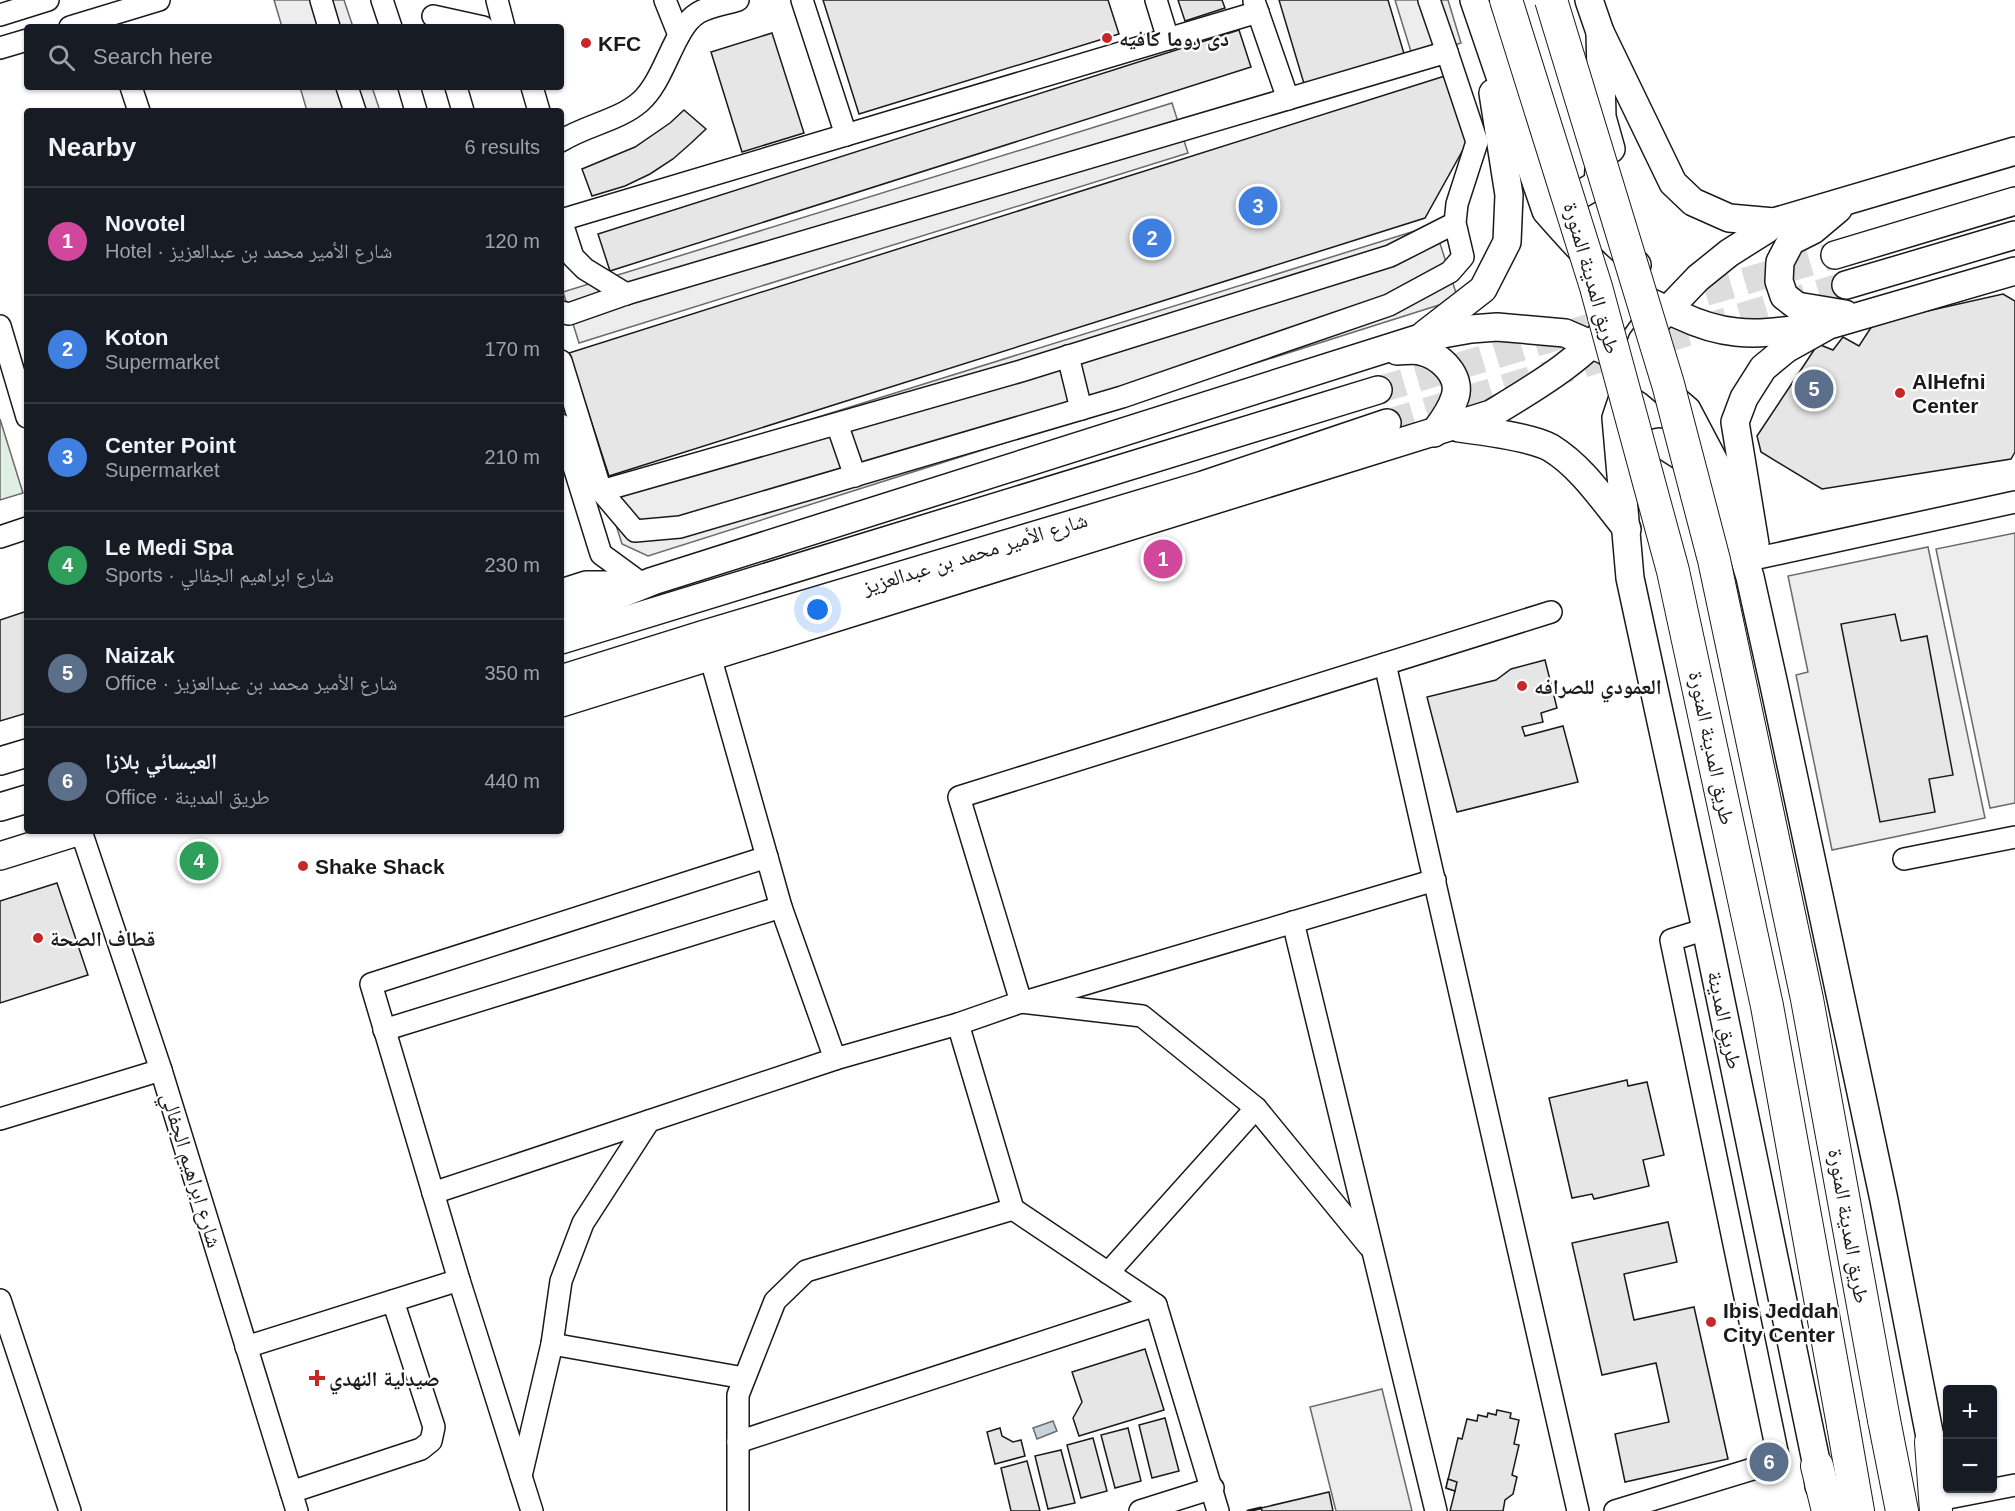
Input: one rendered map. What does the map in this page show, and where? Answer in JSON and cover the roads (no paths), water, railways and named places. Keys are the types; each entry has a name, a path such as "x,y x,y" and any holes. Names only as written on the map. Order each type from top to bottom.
{"highway":[{"name":"طريق المدينة المنورة","path":"1506,0 1596,286 1673,571 1767,1006 1858,1511"},
{"name":"طريق المدينة المنورة","path":"1551,0 1668,384 1714,560 1807,999 1902,1511"},
{"path":"1931,1442 1941,1507"},
{"path":"1817,1466 1828,1511"}],"main road":[{"path":"1474,0 1546,210 1605,272 1629,291 1665,310 1701,326 1737,332 1773,332 1829,325 2015,271"},
{"path":"1589,0 1600,32 1672,183 1693,202 1729,218 1774,222 2015,151"},
{"path":"1522,138 1558,188 1581,194 1598,184 1602,117 1600,32"},
{"path":"1420,338 1483,289 1507,242 1509,195 1484,33"},
{"path":"564,702 1491,414 1553,376 1590,344 1617,316 1629,291 1638,259 1602,117"},
{"path":"1848,200 1813,230 1791,242 1780,262 1779,281 1784,296 1797,306 1858,316"},
{"path":"1835,255 2015,201"},
{"path":"1628,529 1616,418 1642,341 1665,310 1713,265 1774,222"},
{"path":"1846,285 2015,235"},
{"path":"1829,325 1786,349 1763,368 1744,398 1735,422 1754,568 1774,686 1884,1200 1931,1442"},
{"path":"564,617 642,584 1420,338 1497,327 1565,333 1590,344 1632,368 1655,383 1688,410 1716,465 1754,568"},
{"path":"1376,352 1419,350 1440,359 1455,380 1456,395 1443,430"},
{"name":"شارع الأمير محمد بن عبدالعزيز","path":"564,639 1378,390"},
{"name":"شارع الأمير محمد بن عبدالعزيز","path":"564,678 1203,485 1387,423"},
{"path":"1443,430 1512,436 1549,447 1576,468 1628,529"},
{"path":"1628,529 1630,464 1647,445 1659,442 1692,463 1754,568"},
{"name":"طريق المدينة","path":"1628,529 1630,578 1706,929 1817,1466 1821,1511"},
{"path":"564,592 586,585 642,584"},
{"path":"0,761 24,754"},
{"path":"0,807 24,800"},
{"path":"0,856 71,834"}],"street":[{"path":"0,15 48,0"},
{"path":"79,24 159,0"},
{"path":"321,0 328,24"},
{"path":"382,0 390,24"},
{"path":"497,0 503,24"},
{"path":"664,0 679,35"},
{"path":"564,140 627,111 641,101 663,70 679,35 698,12 738,0"},
{"path":"802,0 846,135"},
{"path":"1156,0 1168,39"},
{"path":"564,371 601,491 635,531 680,527 1081,410 1389,305 1450,272 1463,257 1455,223 1457,204 1477,141 1429,0"},
{"path":"564,219 1168,39 1256,6 1288,99"},
{"path":"433,14 471,24"},
{"path":"0,48 24,41"},
{"path":"564,319 626,294 1447,52"},
{"path":"132,90 138,108"},
{"path":"348,90 354,108"},
{"path":"410,90 415,108"},
{"path":"457,90 462,108"},
{"path":"533,90 538,108"},
{"path":"601,491 1068,356 1390,256 1455,223"},
{"path":"564,229 573,257 585,269 626,294"},
{"path":"0,326 24,407"},
{"path":"1068,356 1081,410"},
{"path":"837,424 855,476"},
{"path":"564,435 601,554 642,584"},
{"path":"1754,568 2015,502"},
{"path":"0,537 24,529"},
{"path":"1022,1002 959,797 1551,612"},
{"path":"710,656 781,907 835,1059"},
{"path":"1384,664 1578,1511"},
{"name":"شارع ابراهيم الجفالي","path":"82,834 161,1070 294,1501"},
{"path":"1904,859 2015,837"},
{"path":"532,1511 459,1280 371,984 767,857"},
{"path":"433,1193 835,1059 1435,880"},
{"path":"384,1030 781,907"},
{"path":"1293,922 1436,1511"},
{"path":"1615,1511 1779,1461 1671,940 1706,929"},
{"path":"1022,1002 1142,1016 1256,1108 1373,1250"},
{"path":"958,1024 1013,1209 1156,1305 1213,1488 1218,1511"},
{"path":"0,1119 161,1070"},
{"path":"1108,1273 1256,1108"},
{"path":"521,1476 552,1344 561,1281 584,1223 650,1121"},
{"path":"738,1511 738,1395 775,1301 806,1271 1013,1209"},
{"path":"246,1347 459,1280"},
{"path":"0,1300 70,1511"},
{"path":"294,1501 421,1449 431,1440 434,1427 393,1301"},
{"path":"738,1442 1156,1305"},
{"path":"552,1344 744,1378"},
{"path":"1941,1507 2015,1485"},
{"path":"1140,1511 1213,1488"}],"tunnel":[{"path":"1666,304 1835,255"},
{"path":"1387,423 1846,285"},
{"path":"1378,390 1624,317"}],"place":[{"name":"دى روما كافيه","path":"1107,38"},
{"name":"KFC","path":"586,43"},
{"name":"Center Point","path":"1258,206"},
{"name":"Koton","path":"1152,238"},
{"name":"Naizak","path":"1814,389"},
{"name":"AlHefni Center","path":"1900,393"},
{"name":"Novotel","path":"1163,559"},
{"name":"العمودي للصرافه","path":"1522,686"},
{"name":"Le Medi Spa","path":"199,861"},
{"name":"Shake Shack","path":"303,866"},
{"name":"قطاف الصحة","path":"38,938"},
{"name":"Ibis Jeddah City Center","path":"1711,1322"},
{"name":"صيدلية النهدي","path":"317,1378"},
{"name":"العيسائي بلازا","path":"1769,1462"}]}
